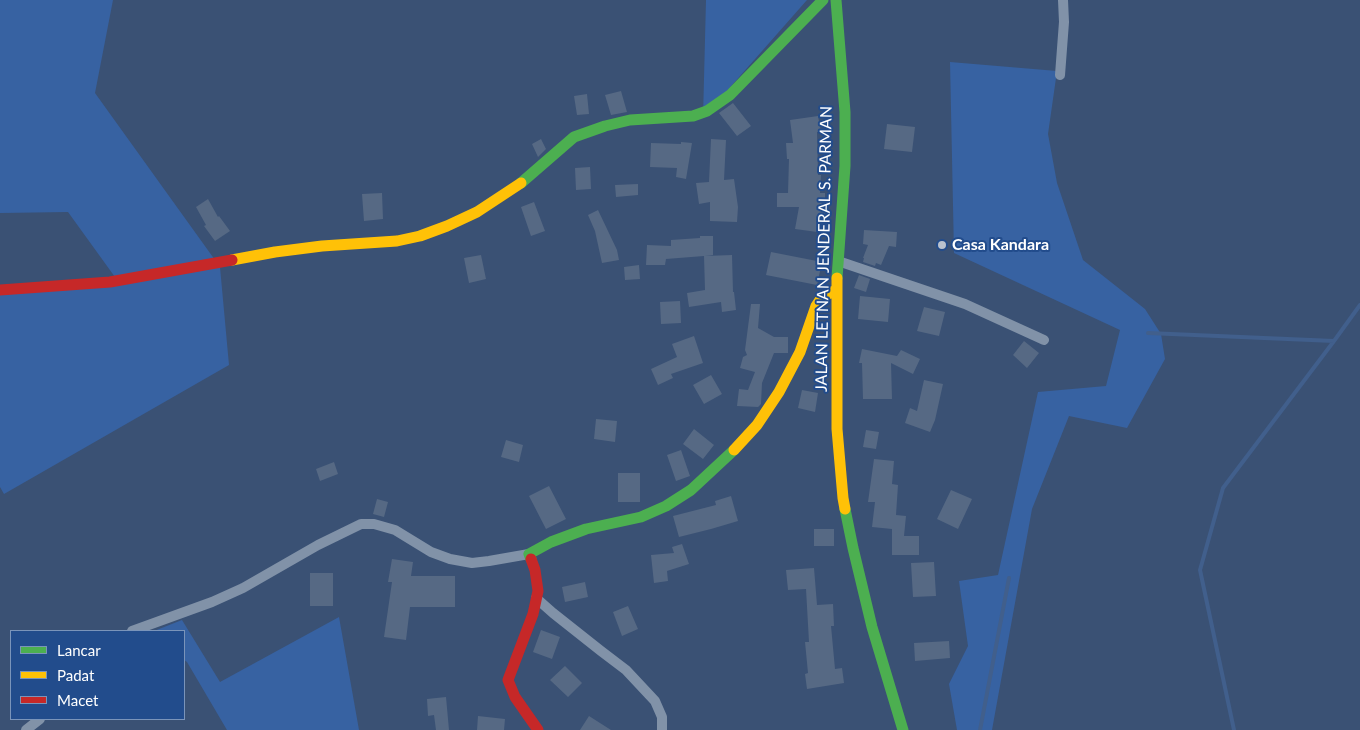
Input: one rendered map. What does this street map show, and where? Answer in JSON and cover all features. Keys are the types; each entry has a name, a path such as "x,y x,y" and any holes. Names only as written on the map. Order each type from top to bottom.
{"street":[{"path":"0,290 110,282 275,252 322,246 397,241 420,236 477,212 522,182 574,137 605,126 630,120 693,116 707,111 730,95 823,0"},
{"name":"JALAN LETNAN JENDERAL S. PARMAN","path":"836,0 845,112 845,166 836,290 837,428 843,498 872,626 903,730"},
{"path":"1060,75 1064,22 1063,0"},
{"path":"838,261 965,304 1044,340"},
{"path":"135,630 212,602 243,588 318,545 361,524 374,524 395,530 430,552 450,559 472,563 529,554 571,534 641,517 666,506 690,490 737,447 757,425 779,392 800,352 816,306 826,295 836,290"},
{"path":"529,554 538,591 533,614 508,680 515,697 538,730"},
{"path":"536,598 626,670 655,701 662,717 662,730"},
{"path":"26,730 39,720"}],"shaded area":[{"path":"0,0 113,0 95,93 220,267 229,365 4,494 0,487 0,292 120,284 68,212 0,213"},
{"path":"706,0 807,0 703,118"},
{"path":"950,62 1057,71 1048,134 1057,183 1083,260 1145,309 1161,334 1165,359 1127,428 1069,416 1032,509 992,730 957,730 949,684 968,646 959,581 998,575 1038,392 1106,386 1120,330 954,253"},
{"path":"339,617 359,730 227,730 185,661 185,630 157,630 182,620 220,682"}],"building":[{"path":"621,91 627,112 611,115 605,95"},
{"path":"587,94 589,114 577,115 574,96"},
{"path":"733,103 751,126 737,136 719,113"},
{"path":"818,116 821,132 817,132 818,175 821,175 820,193 825,193 825,219 828,219 825,233 795,229 799,207 777,207 777,193 788,193 789,159 787,159 786,143 793,143 790,120"},
{"path":"887,124 915,127 912,152 884,149"},
{"path":"541,139 546,149 538,157 532,144"},
{"path":"711,139 726,140 724,180 734,179 738,207 737,222 710,221 710,202 699,204 696,183 709,182"},
{"path":"681,142 692,143 686,179 676,177 677,168 650,167 651,143 681,144"},
{"path":"590,167 591,189 576,190 575,168"},
{"path":"638,184 638,195 616,197 615,185"},
{"path":"382,193 383,219 364,221 362,194"},
{"path":"208,199 218,217 230,231 215,241 204,226 206,225 196,207"},
{"path":"534,202 545,231 531,236 521,207"},
{"path":"598,210 617,250 619,260 602,263 595,231 588,215"},
{"path":"864,230 897,232 896,247 889,246 881,265 876,263 875,266 863,262 868,245 863,244"},
{"path":"700,236 713,236 713,255 705,256 732,255 733,292 736,310 722,312 721,302 689,307 687,293 705,290 704,256 666,259 665,265 646,265 647,245 671,246 671,240 700,238"},
{"path":"771,252 822,262 817,285 766,275"},
{"path":"481,255 486,279 469,283 464,258"},
{"path":"639,265 640,279 625,280 624,267"},
{"path":"859,275 870,279 866,292 854,288"},
{"path":"860,296 890,299 888,322 858,319"},
{"path":"680,301 681,323 661,324 660,302"},
{"path":"751,304 760,304 758,328 774,337 788,337 788,353 774,353 762,383 761,404 758,407 737,406 739,389 748,390 755,372 740,368 743,357 747,355 745,350"},
{"path":"924,307 945,312 939,336 917,331"},
{"path":"694,336 703,363 671,374 673,378 658,385 651,369 677,357 672,344"},
{"path":"1024,341 1039,353 1027,368 1013,355"},
{"path":"862,349 897,356 901,350 920,359 913,374 891,363 892,399 863,399 862,363 859,363"},
{"path":"711,375 722,394 704,404 693,385"},
{"path":"924,380 943,384 935,420 930,432 905,423 910,408 917,411"},
{"path":"802,390 818,393 815,412 798,408"},
{"path":"596,419 617,421 615,442 594,439"},
{"path":"694,429 714,445 703,459 683,444"},
{"path":"866,430 879,432 876,449 863,447"},
{"path":"506,440 523,445 519,462 501,457"},
{"path":"681,450 690,476 676,481 667,455"},
{"path":"874,459 894,461 892,484 898,485 896,515 906,516 904,536 919,536 919,555 892,555 892,529 872,527 875,502 868,502"},
{"path":"334,462 338,474 320,481 316,469"},
{"path":"618,473 640,473 640,502 618,502"},
{"path":"549,486 566,519 546,529 529,496"},
{"path":"951,490 972,499 958,529 937,519"},
{"path":"731,496 738,521 679,537 673,516 716,505 715,501"},
{"path":"377,499 388,502 384,517 373,514"},
{"path":"814,529 834,529 834,546 814,546"},
{"path":"682,544 689,564 667,571 668,581 654,583 651,555 674,553 672,547"},
{"path":"392,559 413,562 411,576 455,576 455,607 410,607 406,640 384,637 392,582 388,582"},
{"path":"934,562 936,596 913,597 911,563"},
{"path":"814,568 817,605 833,604 834,626 831,626 835,669 842,668 844,683 807,689 805,674 808,673 805,642 809,642 806,589 788,590 786,570"},
{"path":"310,573 333,573 333,606 310,606"},
{"path":"585,582 588,597 565,602 562,587"},
{"path":"628,606 638,629 622,636 613,612"},
{"path":"541,630 560,637 552,659 533,652"},
{"path":"949,641 950,658 915,661 914,643"},
{"path":"565,666 582,683 568,697 550,680"},
{"path":"446,697 449,730 436,730 434,715 428,716 427,699"},
{"path":"478,716 505,719 504,730 477,730"},
{"path":"589,716 611,730 580,730"}],"waterway":[{"path":"1234,730 1200,570 1223,488 1360,305"},
{"path":"1148,333 1334,341"},
{"path":"980,730 1009,578"}],"traffic: fast":[{"path":"521,183 574,137 605,126 630,120 693,116 707,111 730,95 823,0"},
{"path":"836,0 845,112 845,166 837,278"},
{"path":"531,559 529,554 551,542 586,529 641,517 666,506 691,490 734,450"},
{"path":"845,509 872,627 903,730"}],"traffic: slow":[{"path":"232,260 275,252 322,246 397,241 420,236 477,212 521,183"},
{"path":"837,278 837,429 845,509"},
{"path":"734,450 757,425 779,392 800,352 816,306 826,295 836,290"}],"traffic: jam":[{"path":"0,290 110,282 232,260"},
{"path":"531,559 535,570 538,591 533,614 508,680 515,697 538,730"}],"place":[{"name":"Casa Kandara","path":"942,245"}]}
